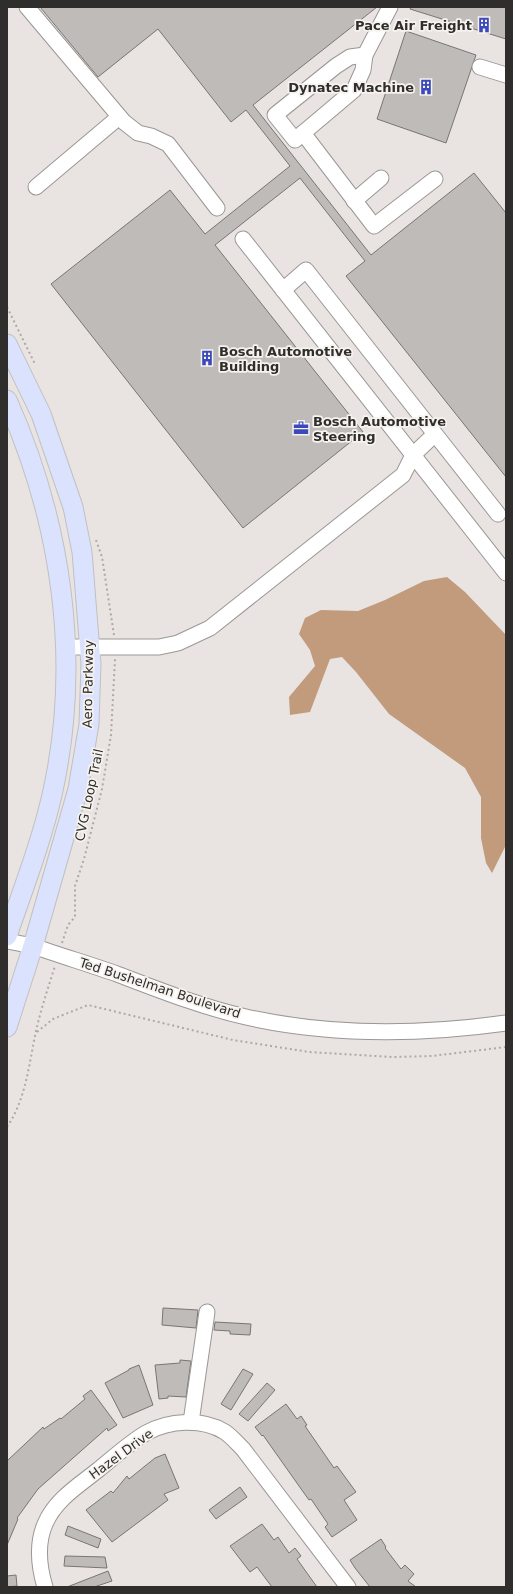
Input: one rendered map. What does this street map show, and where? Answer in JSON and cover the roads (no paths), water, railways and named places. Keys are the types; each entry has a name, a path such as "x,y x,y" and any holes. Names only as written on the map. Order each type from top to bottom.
{"main road":[{"name":"Aero Parkway","path":"7,344 41,414 73,507 82,552 92,664 89,724 78,789 33,946 7,1027"},
{"name":"Aero Parkway","path":"7,400 31,459 52,529 62,598 65,647 65,700 56,773 38,844 7,936"}],"street":[{"path":"27,7 119,117 138,133 151,136 168,144 217,208"},
{"path":"365,55 350,57 336,66 275,115 295,140 354,90 363,70 365,55 390,7"},
{"path":"480,66 506,75"},
{"path":"36,187 119,117"},
{"path":"303,133 374,226 435,179"},
{"path":"354,201 381,178"},
{"path":"243,239 506,573"},
{"path":"283,290 306,270 498,514"},
{"path":"65,647 160,647 178,644 210,628 403,475 413,455 435,434"},
{"name":"Ted Bushelman Boulevard","path":"7,941 33,946 211,1008 274,1022 345,1030 401,1032 437,1031 506,1023"},
{"path":"191,1422 207,1312"},
{"name":"Hazel Drive","path":"45,1587 41,1571 40,1540 53,1509 69,1493 146,1433 169,1424 191,1422 209,1426 225,1432 243,1449 348,1587"}],"place":[{"name":"Pace Air Freight","path":"484,25"},
{"name":"Dynatec Machine","path":"426,87"},
{"name":"Bosch Automotive Building","path":"207,358"},
{"name":"Bosch Automotive Steering","path":"301,428"}]}
